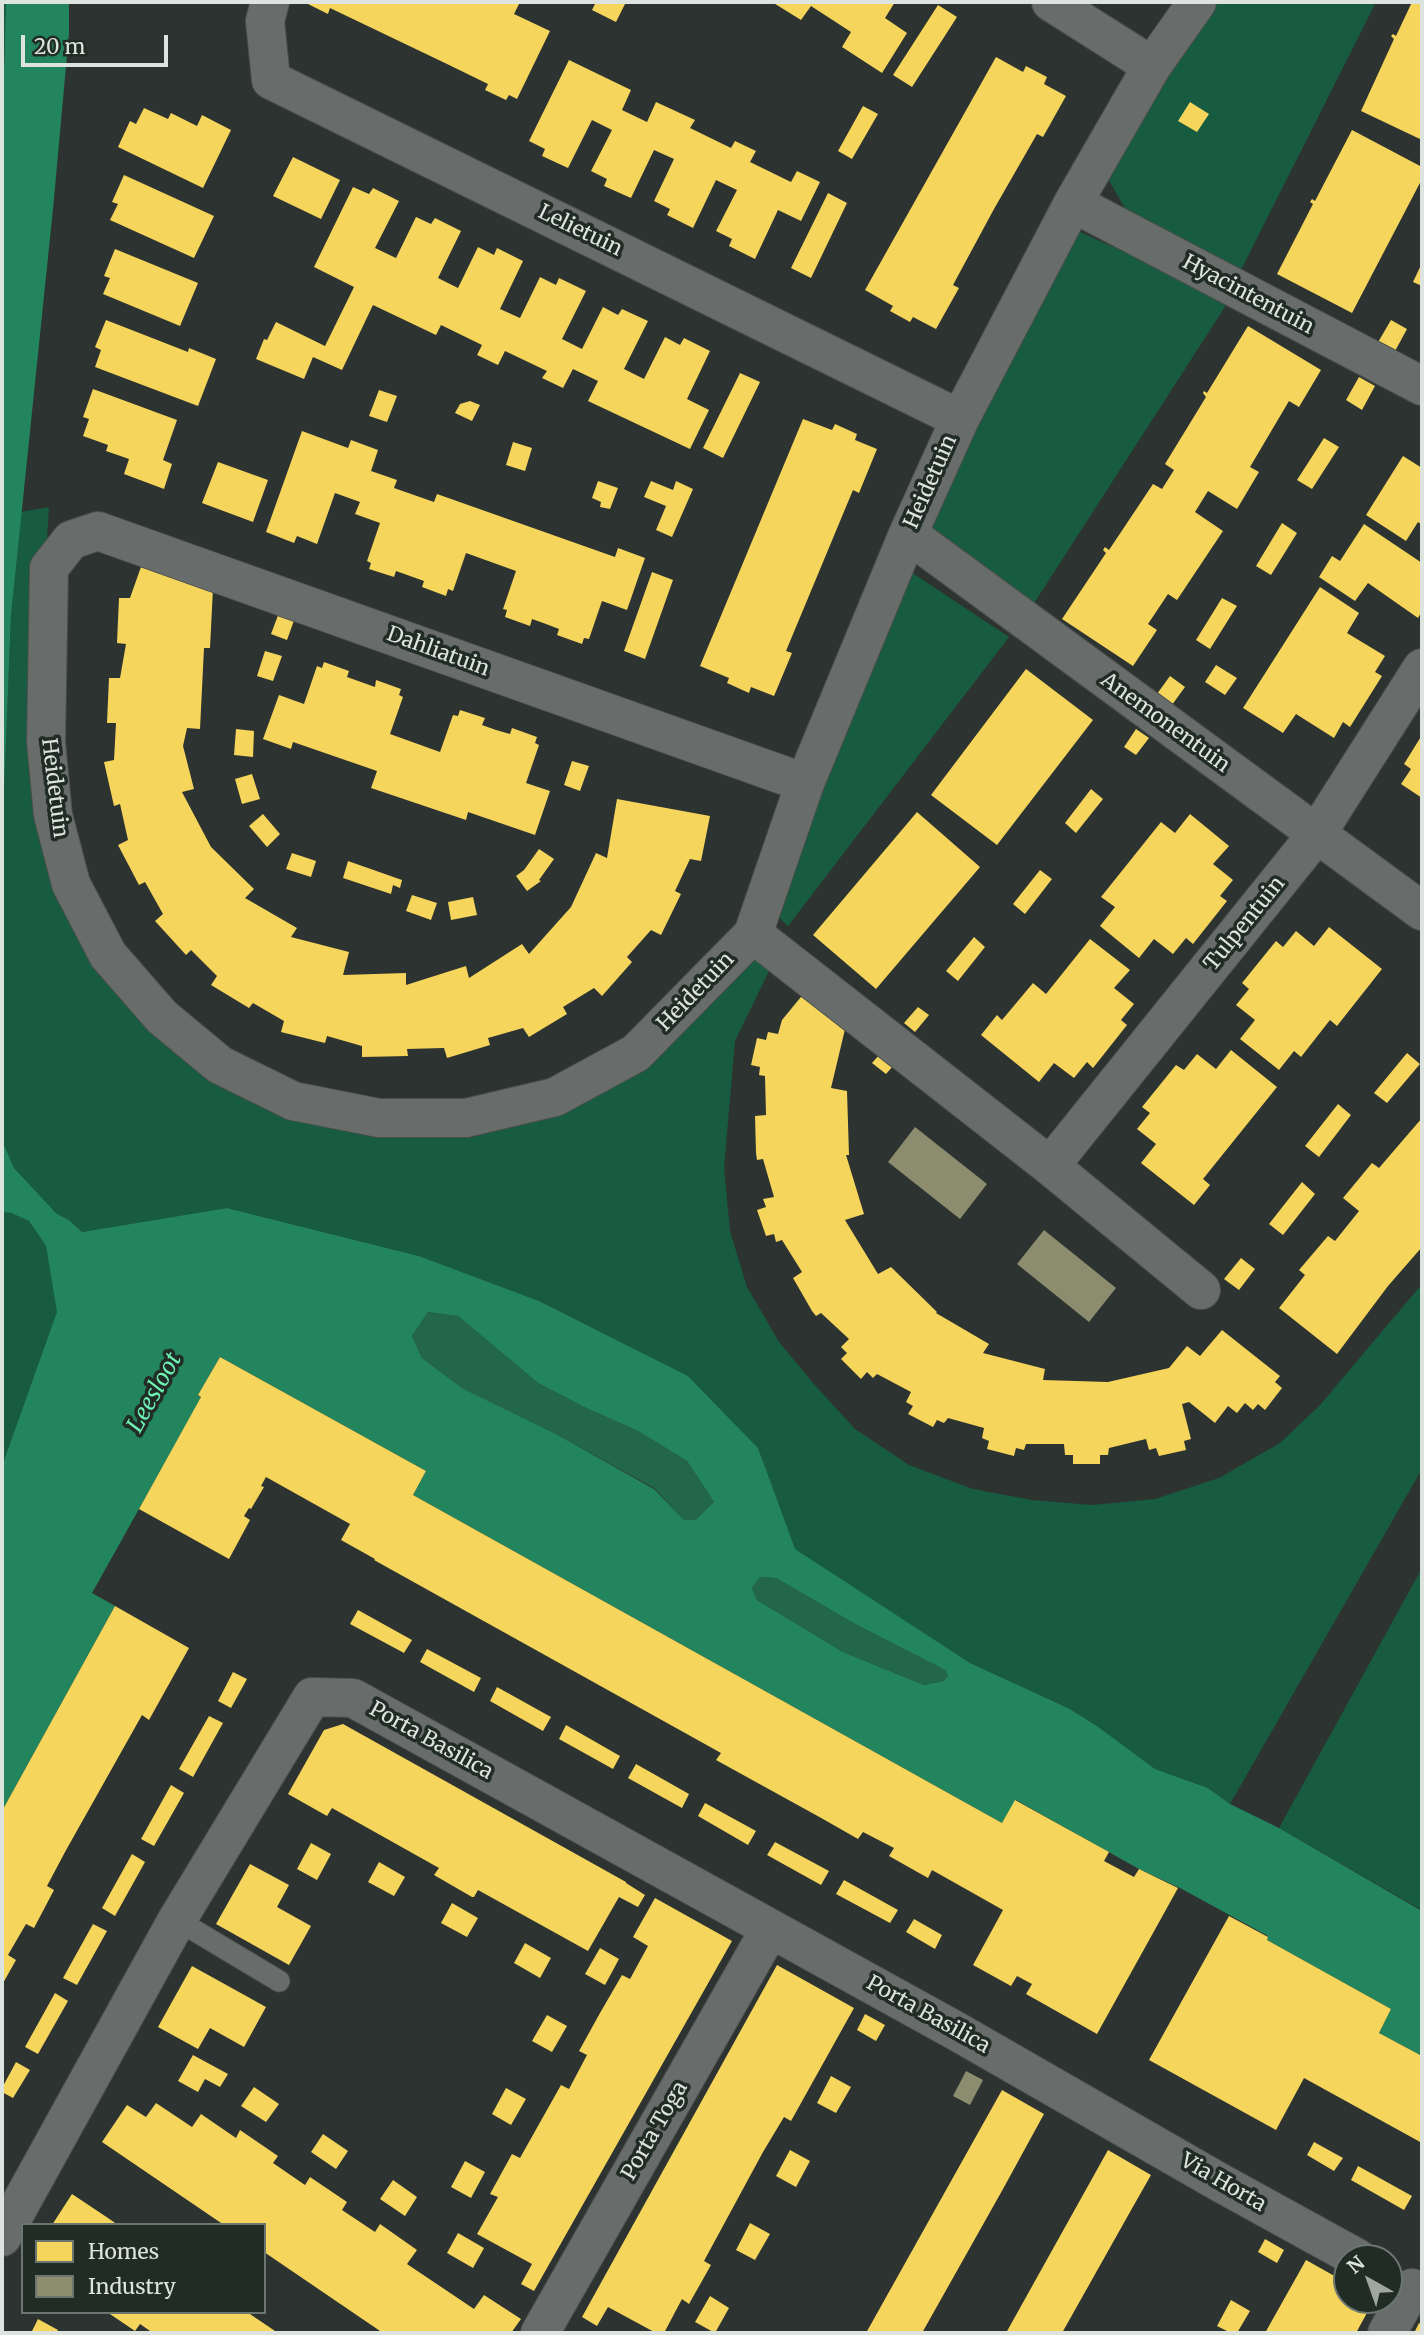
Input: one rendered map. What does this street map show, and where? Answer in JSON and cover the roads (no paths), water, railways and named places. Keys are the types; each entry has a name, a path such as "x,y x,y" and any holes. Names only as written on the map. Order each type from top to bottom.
{"street":[{"name":"Lelietuin","path":"270,2 265,21 271,80 960,419"},
{"path":"1051,2 1152,65"},
{"name":"Heidetuin","path":"71,540 49,568 47,742 53,815 71,884 108,955 162,1017 220,1065 293,1101 379,1118 466,1118 555,1097 636,1053 753,934 805,783 908,534 960,419 1073,203 1152,65 1197,2"},
{"name":"Hyacintentuin","path":"1073,203 1422,386"},
{"name":"Dahliatuin","path":"71,540 99,531 805,783"},
{"name":"Anemonentuin","path":"908,534 1422,911"},
{"name":"Tulpentuin","path":"1050,1166 1316,835 1422,668"},
{"path":"753,934 1050,1166 1201,1290"},
{"name":"Porta Basilica","path":"2,2237 177,1920 312,1697 353,1698 1090,2106"},
{"name":"Porta Toga","path":"540,2333 770,1929"},
{"name":"Via Horta","path":"1090,2106 1333,2245"},
{"path":"1387,2333 1408,2286"}],"lane":[{"path":"177,1920 279,1982"}],"water":[{"path":"6,2 69,2 69,33 11,615 2,843 2,136"},
{"name":"Leesloot","path":"2,1140 14,1168 57,1214 69,1220 82,1232 227,1208 419,1256 539,1301 688,1376 758,1448 795,1549 970,1663 1068,1708 1155,1769 1208,1788 1230,1804 1279,1828 1422,1911 1422,2056 1379,2033 1391,2009 1267,1940 1268,1936 1139,1869 1016,1800 1002,1823 413,1495 426,1471 220,1357 198,1395 201,1398 92,1593 115,1606 2,1811 2,1466 57,1312 46,1246 29,1221 2,1212","holes":["428,1312 458,1316 538,1383 638,1431 687,1461 714,1502 696,1520 684,1520 654,1489 556,1434 462,1388 422,1358 412,1336","760,1577 776,1578 857,1625 945,1670 948,1676 943,1681 924,1685 843,1652 757,1600 752,1588"]}]}
